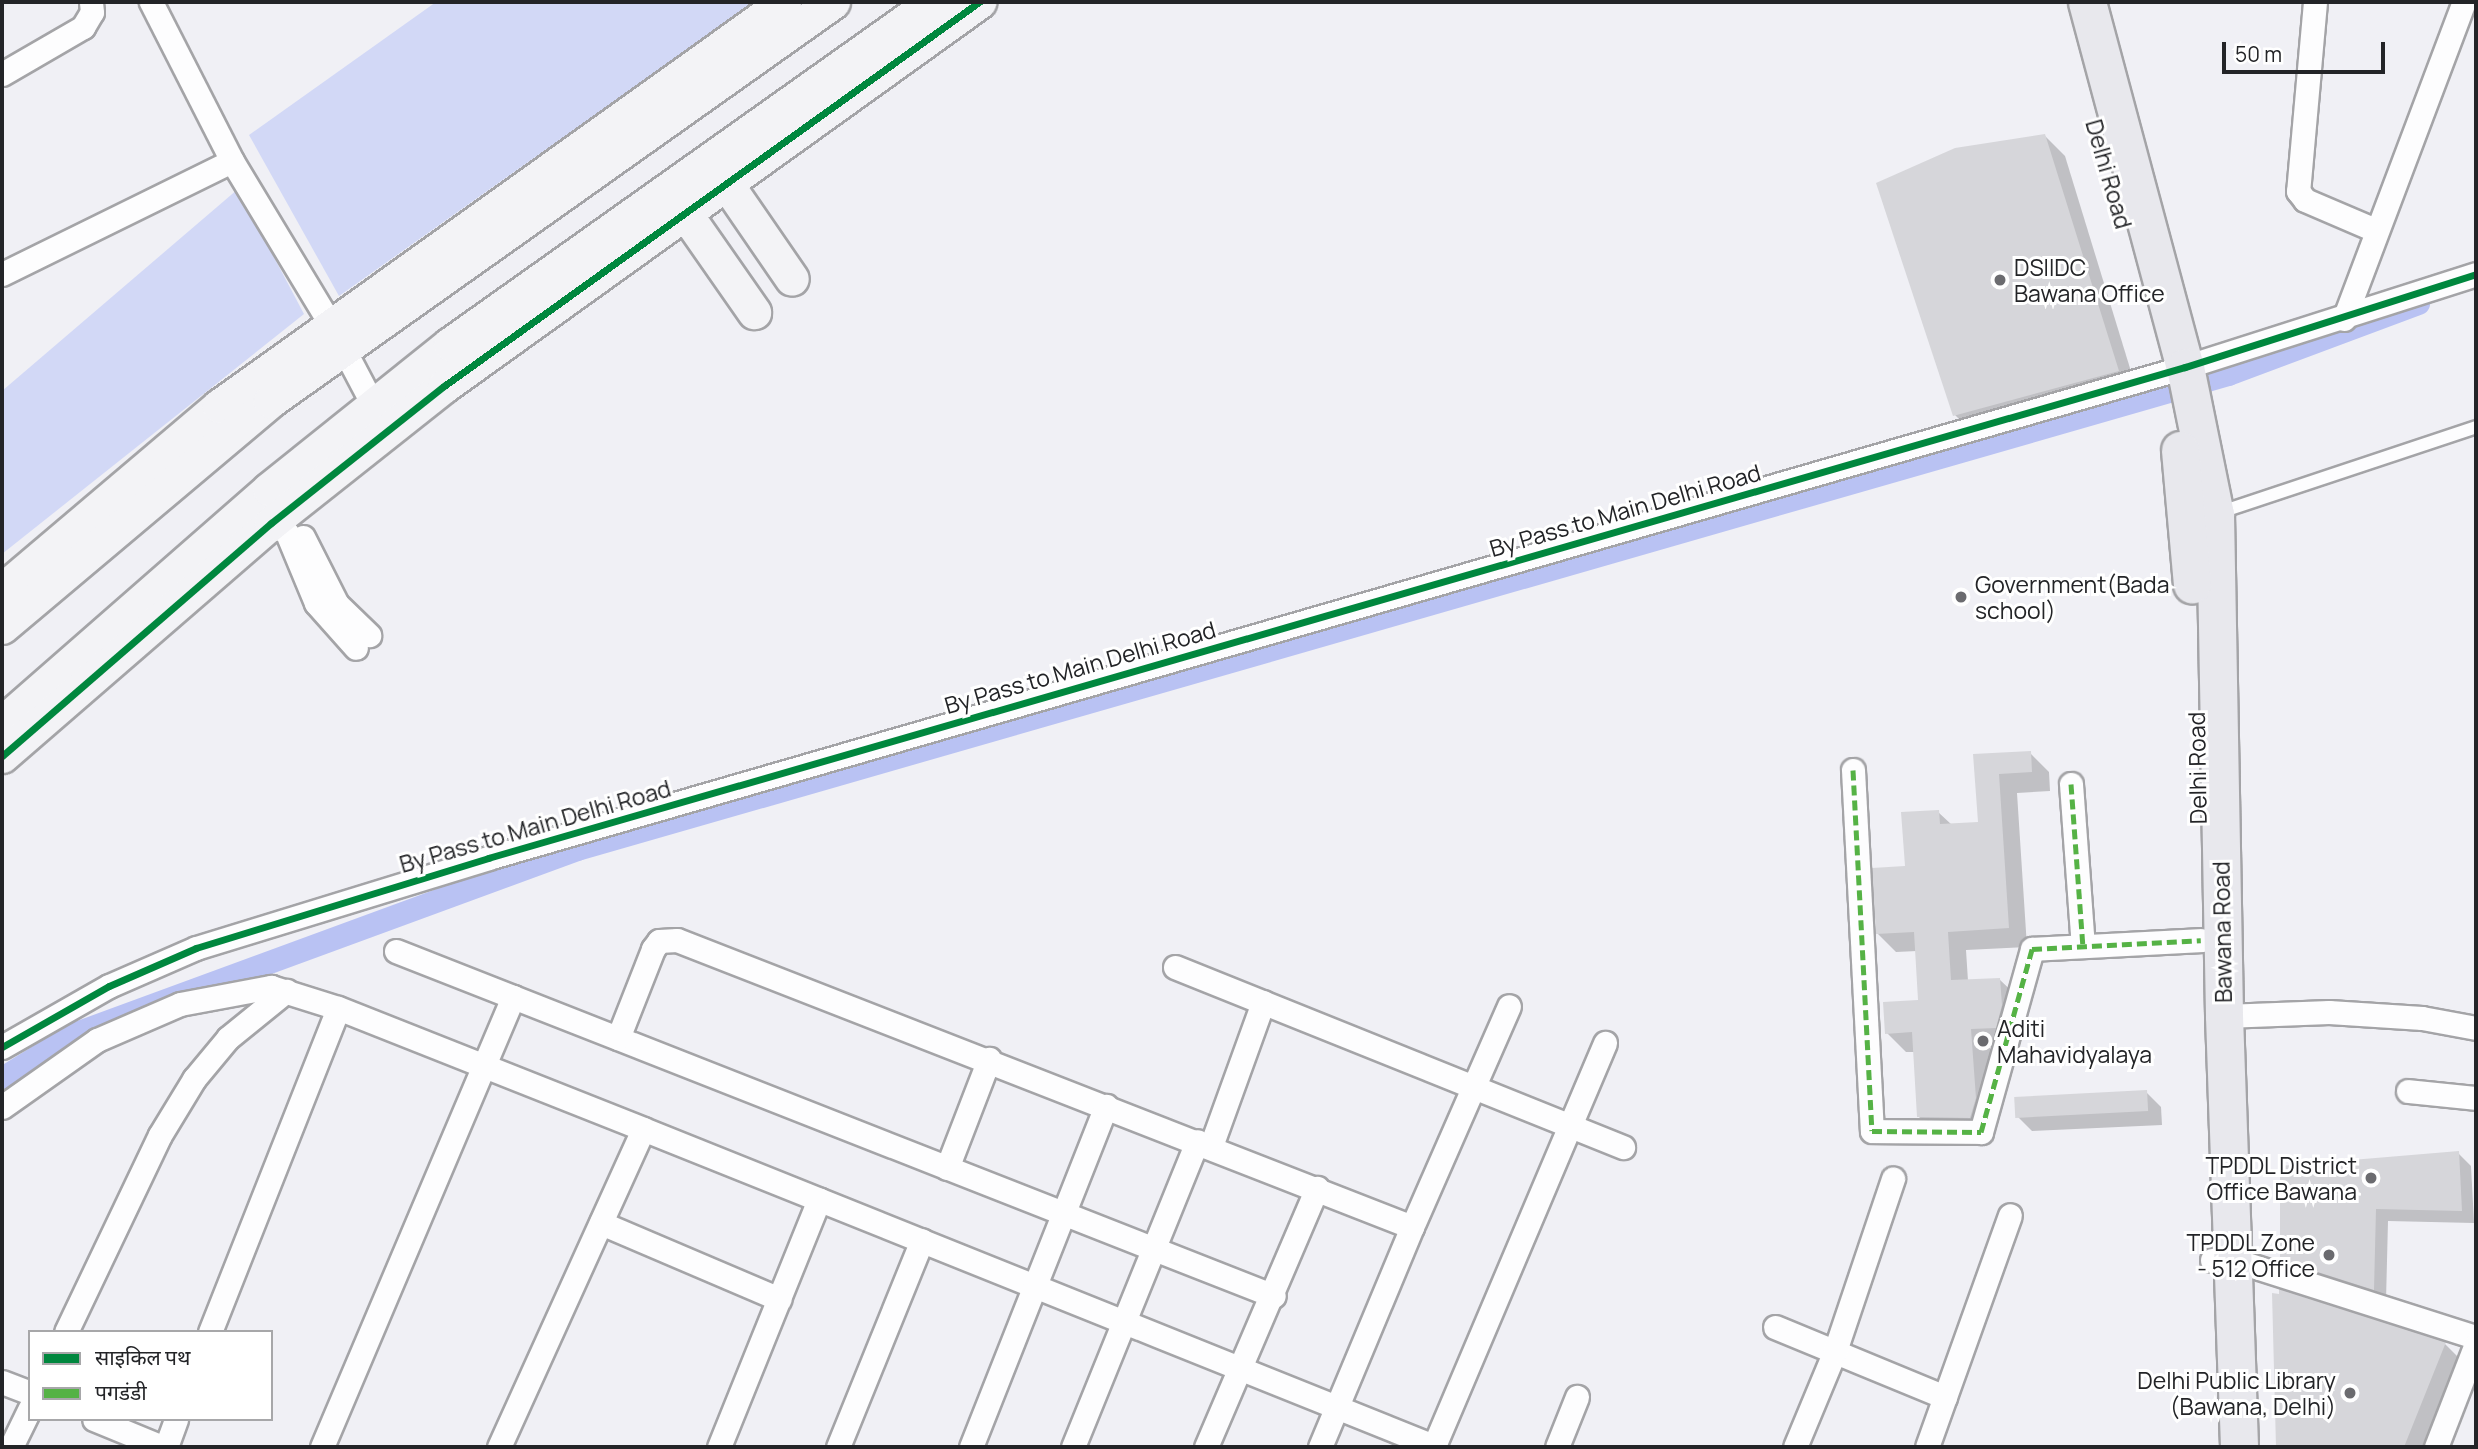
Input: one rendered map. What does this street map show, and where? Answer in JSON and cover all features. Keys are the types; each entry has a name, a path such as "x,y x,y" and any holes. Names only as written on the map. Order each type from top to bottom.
{"main road":[{"path":"2,627 270,401 337,337 784,2"},
{"path":"2,590 219,406 337,337 833,2"},
{"path":"2,756 298,501 450,344 932,2"},
{"path":"2,723 269,489 380,418 685,213 979,2"},
{"name":"Delhi Road","path":"2066,2 2101,106"},
{"path":"2087,2 2101,106 2176,376"},
{"path":"726,183 792,279"},
{"path":"685,213 754,312"},
{"name":"Bawana Road","path":"2176,376 2203,494 2224,1016 2223,1260 2239,1447"},
{"name":"Delhi Road","path":"2203,494 2191,545 2201,940 2223,1260 2219,1447"}],"street":[{"path":"2,74 83,27 92,12 91,2"},
{"path":"151,2 232,161 337,337 380,418"},
{"path":"2315,2 2298,191 2305,200 2375,230"},
{"path":"2344,319 2375,230 2464,2"},
{"path":"2,274 232,161"},
{"name":"By Pass to Main Delhi Road","path":"2,1047 99,992 196,948 501,854 2176,376 2476,274"},
{"path":"263,530 282,528 287,533 316,603 362,642 337,604 296,524 298,501"},
{"path":"1853,770 1872,1131 1981,1132 2032,948 2201,940"},
{"path":"2071,784 2082,946"},
{"path":"618,1038 653,949 667,939 989,1059 1412,1227"},
{"path":"396,951 1063,1213 1155,1245 1274,1296"},
{"path":"1175,967 1623,1147"},
{"path":"2,1107 97,1040 180,1004 231,991 271,987 338,1007 1435,1447 1605,1043"},
{"path":"67,1330 160,1135 194,1079 228,1038 286,991"},
{"path":"322,1447 513,997"},
{"path":"1073,1447 1155,1245 1204,1143 1263,1002"},
{"path":"1320,1447 1471,1087 1509,1006"},
{"path":"211,1330 338,1007"},
{"path":"2224,1016 2329,1012 2422,1018 2476,1028"},
{"path":"947,1168 989,1059"},
{"path":"2408,1091 2476,1098"},
{"path":"971,1447 1106,1106"},
{"path":"501,1447 643,1129"},
{"path":"1795,1447 1835,1351 1893,1179"},
{"path":"1206,1447 1274,1296 1317,1188"},
{"path":"719,1447 820,1199"},
{"path":"1927,1447 2010,1215"},
{"path":"601,1223 779,1299"},
{"path":"838,1447 922,1240"},
{"path":"2223,1260 2476,1337"},
{"path":"1775,1327 1945,1396"},
{"path":"2436,1447 2476,1345"},
{"path":"2,1382 28,1392"},
{"path":"1557,1447 1577,1397"},
{"path":"11,1447 28,1412"},
{"path":"99,1421 164,1447 175,1421"}],"lane":[{"path":"2203,494 2476,427"}],"shaded area":[{"path":"436,2 754,2 339,296 249,135"},
{"path":"238,189 304,314 2,554 2,391"}],"building":[{"name":"DSIIDC Bawana Office","path":"2045,134 2119,371 1953,416 1876,183 1955,148"},
{"path":"2031,751 2032,772 1999,774 2009,928 1948,932 1951,980 2000,978 2002,1005 1996,1028 1971,1029 1976,1098 1970,1118 1917,1117 1912,1032 1885,1034 1883,1002 1918,1000 1914,932 1876,934 1872,868 1905,866 1901,812 1939,810 1940,824 1978,822 1973,754"},
{"path":"2147,1090 2148,1111 2015,1118 2014,1097"},
{"path":"2459,1151 2462,1211 2376,1209 2374,1290 2280,1260 2280,1166"},
{"name":"Delhi Public Library (Bawana, Delhi)","path":"2279,1289 2446,1342 2404,1447 2276,1447 2272,1293 2279,1294"}],"waterway":[{"path":"2,1078 73,1034 577,849 2228,374 2418,303"}],"marked path":[{"path":"1853,770 1872,1131 1981,1132 2032,949 2201,940"},
{"path":"2071,784 2083,946"}],"cycle path":[{"path":"2,756 271,523 444,386 979,2"},
{"path":"2,1047 109,986 196,948 488,858 2185,367 2476,274"}],"place":[{"name":"DSIIDC Bawana Office","path":"2000,280"},
{"name":"Government(Bada school)","path":"1961,597"},
{"name":"Aditi Mahavidyalaya","path":"1983,1041"},
{"name":"TPDDL District Office Bawana","path":"2371,1178"},
{"name":"TPDDL Zone - 512 Office","path":"2329,1255"},
{"name":"Delhi Public Library (Bawana, Delhi)","path":"2350,1393"}]}
